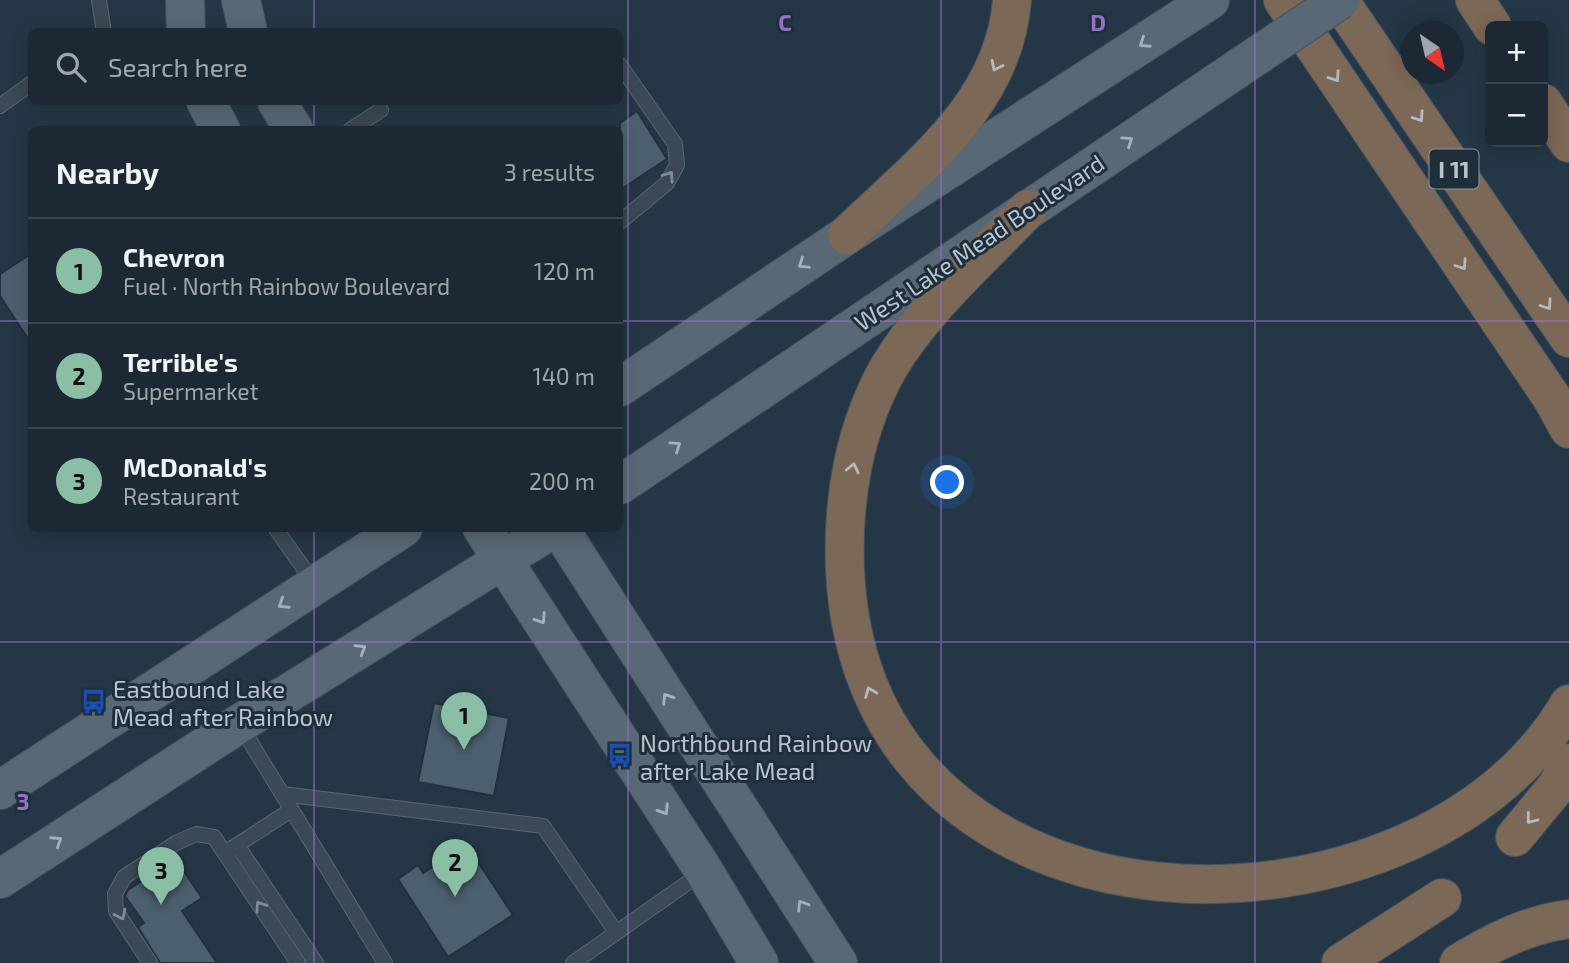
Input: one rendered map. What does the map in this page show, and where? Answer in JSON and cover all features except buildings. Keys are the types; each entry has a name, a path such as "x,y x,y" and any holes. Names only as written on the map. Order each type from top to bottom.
{"highway":[{"path":"847,234 966,119 1004,49 1012,0"},
{"path":"1283,0 1552,398 1569,429"},
{"name":"I 11","path":"1340,0 1569,338"},
{"path":"1475,0 1489,21"},
{"path":"1548,111 1569,143"},
{"path":"1028,209 925,319 890,366 861,433 845,506 844,543 849,619 857,656 870,695 901,756 940,809 968,838 1042,889"},
{"path":"1341,963 1456,889 1473,858 1558,732 1569,704"},
{"path":"1341,920 1389,901 1520,833 1557,786 1569,763"},
{"path":"1459,963 1492,942 1547,922 1569,919"}],"main road":[{"path":"185,0 186,28"},
{"path":"241,0 247,28"},
{"name":"West Lake Mead Boulevard","path":"623,483 1340,0"},
{"path":"623,385 847,234 1206,3"},
{"path":"208,105 218,126"},
{"path":"279,105 291,126"},
{"path":"0,790 314,583 397,532"},
{"path":"485,532 704,871 759,963"},
{"path":"0,878 239,724 550,532"},
{"path":"559,532 838,963"},
{"path":"0,817 114,715"}],"lane":[{"path":"99,0 103,28"},
{"path":"623,69 675,144 677,165 667,183 623,220"},
{"path":"0,106 28,86"},
{"path":"355,126 381,110"},
{"path":"278,532 314,583"},
{"path":"239,724 385,963"},
{"path":"282,794 543,825 615,932"},
{"path":"231,849 292,810"},
{"path":"150,963 116,911 115,894 124,877 176,843 196,834 214,837 231,849 316,963"},
{"path":"231,849 298,963"},
{"path":"573,963 704,871"}],"place":[{"name":"Eastbound Lake Mead after Rainbow","path":"93,702"},
{"name":"Chevron","path":"464,750"},
{"name":"Northbound Rainbow after Lake Mead","path":"620,756"},
{"name":"Terrible's","path":"455,897"},
{"name":"McDonald's","path":"161,905"}]}
